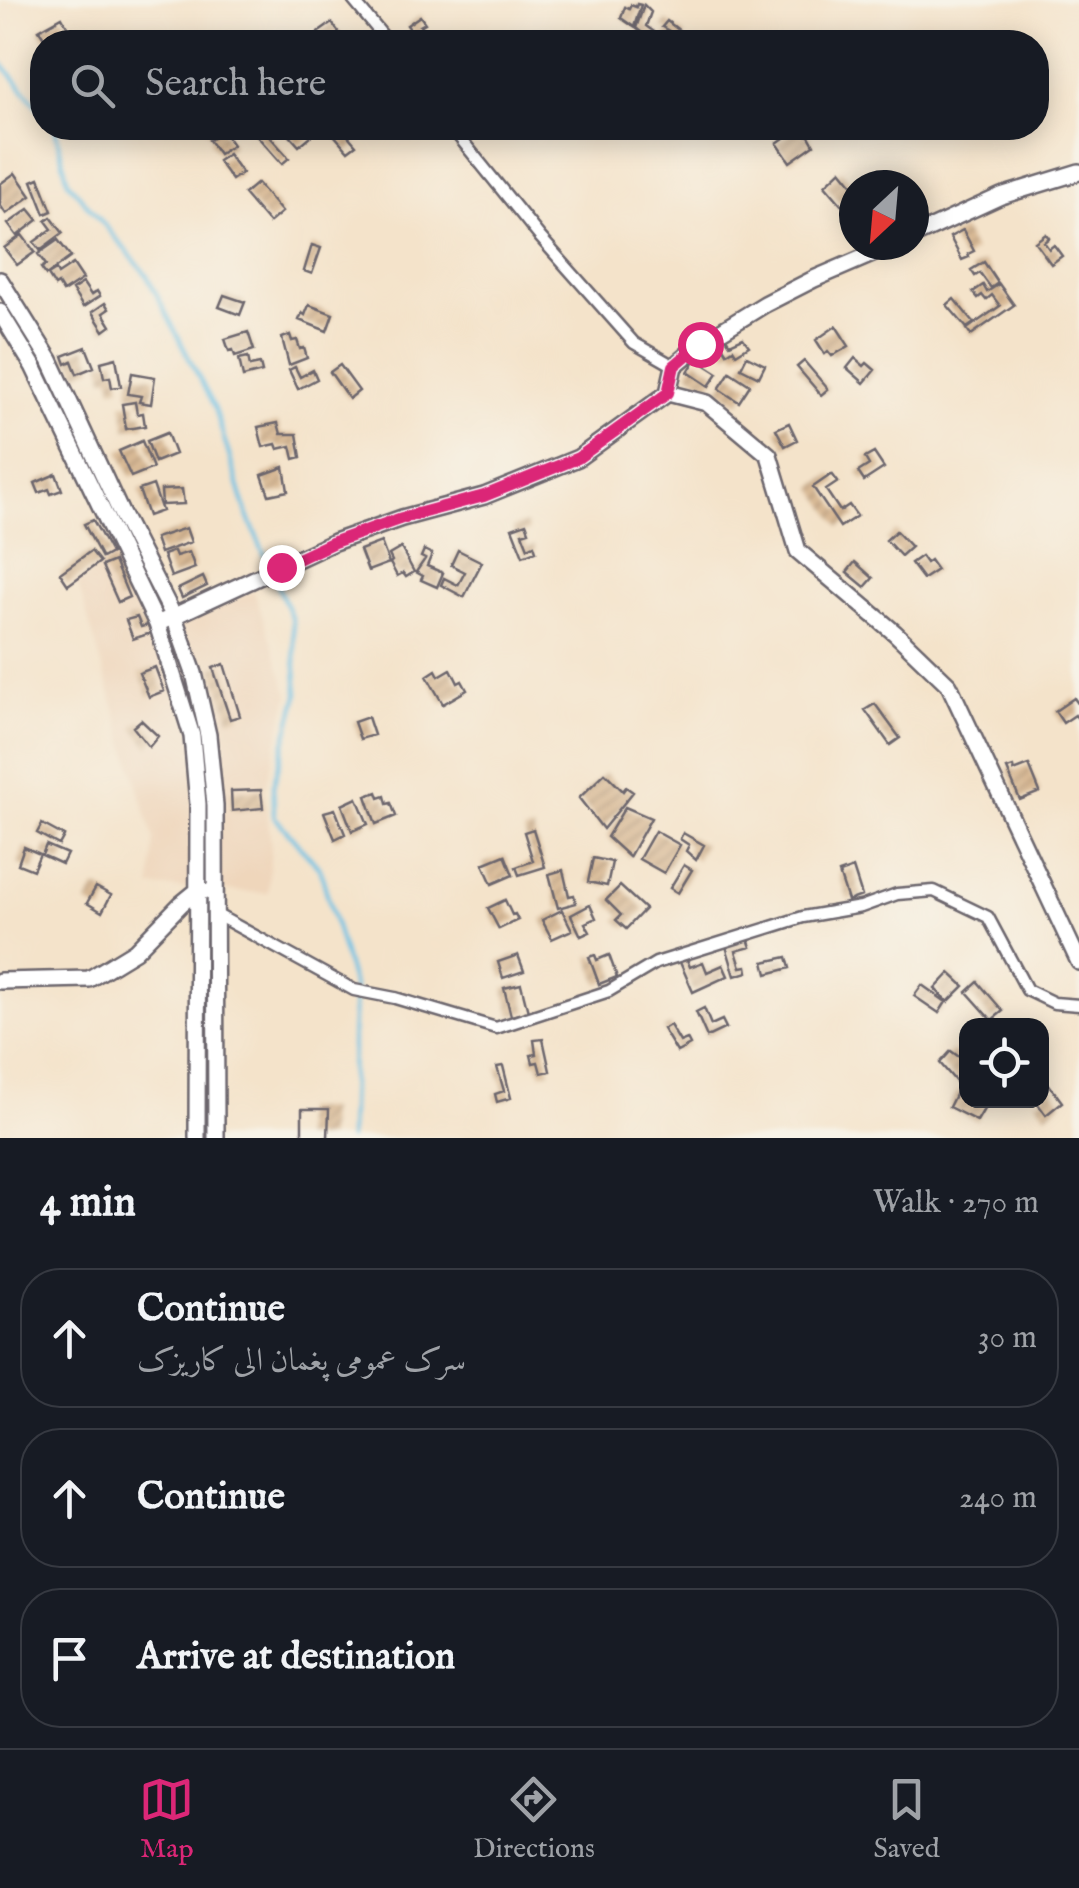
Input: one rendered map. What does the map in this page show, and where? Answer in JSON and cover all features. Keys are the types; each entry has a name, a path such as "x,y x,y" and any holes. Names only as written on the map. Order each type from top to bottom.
{"street":[{"path":"352,0 378,30"},
{"path":"462,140 540,237 634,343 674,366"},
{"path":"929,229 1001,196 1079,172"},
{"path":"158,624 351,536 484,496 578,458 668,393 674,366 700,344 765,304 857,260"},
{"path":"0,280 50,360 174,617 194,673 208,735 215,805 216,1138"},
{"path":"0,312 33,366 158,624 192,736 198,804 197,1138"},
{"path":"668,393 707,403 769,455 798,551 949,685 1079,962"},
{"path":"0,980 88,979 134,951 197,891 216,890"},
{"path":"217,915 354,990 396,998 496,1028 609,991 656,963 803,917 861,907 897,894 934,891 988,917 1027,990 1054,1003 1079,1005"}],"shaded area":[{"path":"114,552 160,631 254,591 289,695 265,790 271,845 268,893 151,887 154,839 78,585"}],"building":[{"path":"641,5 634,27 621,18 625,7"},
{"path":"644,5 651,12 646,26 652,30 636,28"},
{"path":"420,16 425,23 420,26 422,30 411,30 407,25"},
{"path":"62,17 69,30 39,30"},
{"path":"667,21 679,30 667,30 662,27"},
{"path":"209,140 229,140 233,145 219,154"},
{"path":"261,140 273,140 289,158 282,164"},
{"path":"338,140 352,140 356,145 348,151"},
{"path":"811,140 814,145 790,162 777,143"},
{"path":"228,154 242,173 232,180 218,161"},
{"path":"839,172 839,201 825,185"},
{"path":"15,173 31,196 6,214 0,205 0,184"},
{"path":"39,178 52,211 45,214 32,181"},
{"path":"257,183 282,212 269,223 244,194"},
{"path":"29,209 38,220 17,236 8,224"},
{"path":"51,217 63,233 40,250 34,242 52,229 46,221"},
{"path":"963,230 974,251 962,260 950,237"},
{"path":"1046,234 1049,238 1044,242 1049,249 1054,245 1062,256 1051,264 1035,242"},
{"path":"22,235 35,252 17,265 4,248"},
{"path":"58,240 71,257 46,275 41,268 46,265 38,254"},
{"path":"312,245 321,248 312,274 304,271"},
{"path":"984,262 998,283 991,288 980,273 975,276 971,270"},
{"path":"73,264 83,279 63,292 48,275 56,270 58,274"},
{"path":"83,283 91,295 97,291 100,296 83,307 72,290"},
{"path":"999,284 1014,305 971,335 967,329 1000,306 992,295 986,300 973,292 983,285 987,292"},
{"path":"224,295 245,302 240,315 219,307"},
{"path":"954,299 974,323 967,328 947,305"},
{"path":"105,303 109,309 103,313 111,326 104,331 92,312"},
{"path":"309,305 333,314 327,331 299,320"},
{"path":"836,326 849,346 832,356 828,351 825,354 816,340"},
{"path":"248,332 254,350 235,356 225,339"},
{"path":"290,335 300,349 304,348 307,358 289,365 282,338"},
{"path":"726,338 730,344 743,338 749,346 736,354 733,349 727,353 720,342"},
{"path":"86,347 94,367 77,374 72,361 66,364 63,356"},
{"path":"747,356 765,365 759,377 741,368"},
{"path":"248,357 250,366 260,364 262,372 243,377 239,359"},
{"path":"116,358 121,386 112,388 110,377 104,378 101,362"},
{"path":"855,358 875,370 864,383 847,368"},
{"path":"696,359 718,373 709,386 688,372"},
{"path":"804,361 828,389 821,395 797,367"},
{"path":"340,365 359,391 349,399 330,372"},
{"path":"295,367 300,377 313,370 317,379 298,389 289,370"},
{"path":"730,372 750,385 739,402 719,389"},
{"path":"132,373 155,377 151,404 139,402 141,396 128,394"},
{"path":"135,402 137,414 143,413 145,426 126,429 122,404"},
{"path":"278,423 281,434 297,434 301,457 294,459 291,446 263,447 258,427"},
{"path":"789,423 797,440 785,446 776,429"},
{"path":"167,433 175,454 155,462 147,441"},
{"path":"142,441 153,468 131,477 119,451"},
{"path":"874,453 884,468 864,481 858,472 869,465 865,458"},
{"path":"284,467 288,491 269,495 262,475"},
{"path":"56,474 62,490 39,493 35,483"},
{"path":"832,474 838,482 826,490 840,511 849,505 857,516 840,527 813,487"},
{"path":"153,485 162,511 148,516 139,490"},
{"path":"182,489 184,504 162,505 161,490"},
{"path":"93,520 111,553 102,558 84,524"},
{"path":"526,523 529,531 522,533 528,548 534,545 536,551 523,556 512,528"},
{"path":"186,528 191,542 160,553 155,538"},
{"path":"896,531 911,547 901,556 886,540"},
{"path":"381,542 389,563 368,571 360,550"},
{"path":"401,548 414,572 406,577 403,573 397,576 390,563 389,555"},
{"path":"424,550 432,554 427,566 443,573 437,587 421,580 423,576 416,572 425,559 421,557"},
{"path":"458,550 482,562 464,597 441,585 444,578 458,585 465,572 451,565"},
{"path":"91,551 100,562 68,585 60,573"},
{"path":"174,551 176,556 189,552 195,568 171,577 163,555"},
{"path":"921,556 937,570 923,579 911,563"},
{"path":"114,561 129,597 118,602 102,566"},
{"path":"855,562 873,578 865,587 847,572"},
{"path":"203,577 207,586 182,598 178,589"},
{"path":"137,617 141,627 148,625 151,633 133,639 126,620"},
{"path":"224,664 240,716 230,719 213,668"},
{"path":"155,667 164,691 149,697 139,673"},
{"path":"451,669 467,690 443,704 427,676 436,670 439,676"},
{"path":"1074,698 1079,705 1079,720 1075,715 1063,723 1055,711"},
{"path":"875,704 900,738 890,745 865,710"},
{"path":"368,717 374,735 360,739 354,722"},
{"path":"141,720 158,736 149,747 133,727"},
{"path":"1029,765 1040,792 1020,800 1007,769 1013,767 1014,771"},
{"path":"605,773 623,791 626,787 633,792 603,829 579,798"},
{"path":"261,790 263,808 232,811 231,791"},
{"path":"377,792 379,798 385,796 387,804 391,803 396,816 376,824 366,796"},
{"path":"357,798 368,824 352,831 342,805"},
{"path":"625,807 651,818 629,857 607,837"},
{"path":"335,809 345,834 335,839 324,812"},
{"path":"42,824 64,836 59,845 37,833"},
{"path":"533,829 545,867 519,875 516,867 533,861 524,832"},
{"path":"655,831 680,845 664,873 639,859"},
{"path":"683,833 704,845 696,860 686,851 689,845 680,839"},
{"path":"46,845 67,854 62,864 42,855"},
{"path":"24,847 40,854 33,870 18,864"},
{"path":"505,855 513,875 492,884 483,864"},
{"path":"593,858 612,862 607,886 588,882"},
{"path":"684,865 692,870 678,893 670,888"},
{"path":"853,868 862,896 848,901 839,873"},
{"path":"563,870 569,896 574,895 576,903 558,908 549,874"},
{"path":"620,886 645,909 626,929 616,920 621,915 606,900"},
{"path":"96,887 111,895 102,912 87,903"},
{"path":"505,900 518,920 499,929 488,908"},
{"path":"590,905 596,918 585,923 590,932 581,936 571,915"},
{"path":"562,910 572,930 552,939 542,920"},
{"path":"748,939 751,947 736,951 741,967 747,966 748,972 735,976 726,946"},
{"path":"518,955 524,971 503,978 498,962"},
{"path":"595,955 597,960 609,955 617,977 599,984 589,957"},
{"path":"686,957 690,967 703,962 707,972 723,965 728,976 693,992 679,960"},
{"path":"787,957 790,968 767,974 764,962"},
{"path":"950,973 964,986 948,1002 935,989"},
{"path":"978,982 1003,1011 990,1018 967,992"},
{"path":"521,984 528,1012 511,1016 504,988"},
{"path":"922,985 946,1002 939,1013 914,996"},
{"path":"704,1008 711,1025 722,1020 726,1028 707,1037 696,1012"},
{"path":"670,1025 680,1042 687,1039 690,1045 677,1052 663,1029"},
{"path":"543,1039 550,1071 541,1073 531,1055 536,1054 534,1040"},
{"path":"951,1051 959,1057 957,1083 940,1063"},
{"path":"503,1066 511,1098 497,1102 495,1094 504,1091 497,1067"},
{"path":"1049,1084 1062,1102 1046,1115 1041,1108 1049,1108"},
{"path":"957,1091 959,1108 985,1108 977,1121 949,1107"},
{"path":"302,1109 329,1109 328,1138 302,1138"}],"waterway":[{"path":"0,61 30,97"},
{"path":"58,140 68,182 146,274 215,409 246,511 270,568"},
{"path":"274,577 292,619 298,695 273,786 274,816 320,869 354,990 349,1138"}],"route":[{"path":"281,567 334,542 402,518 484,496 578,458 668,393 674,366 700,344"}]}
